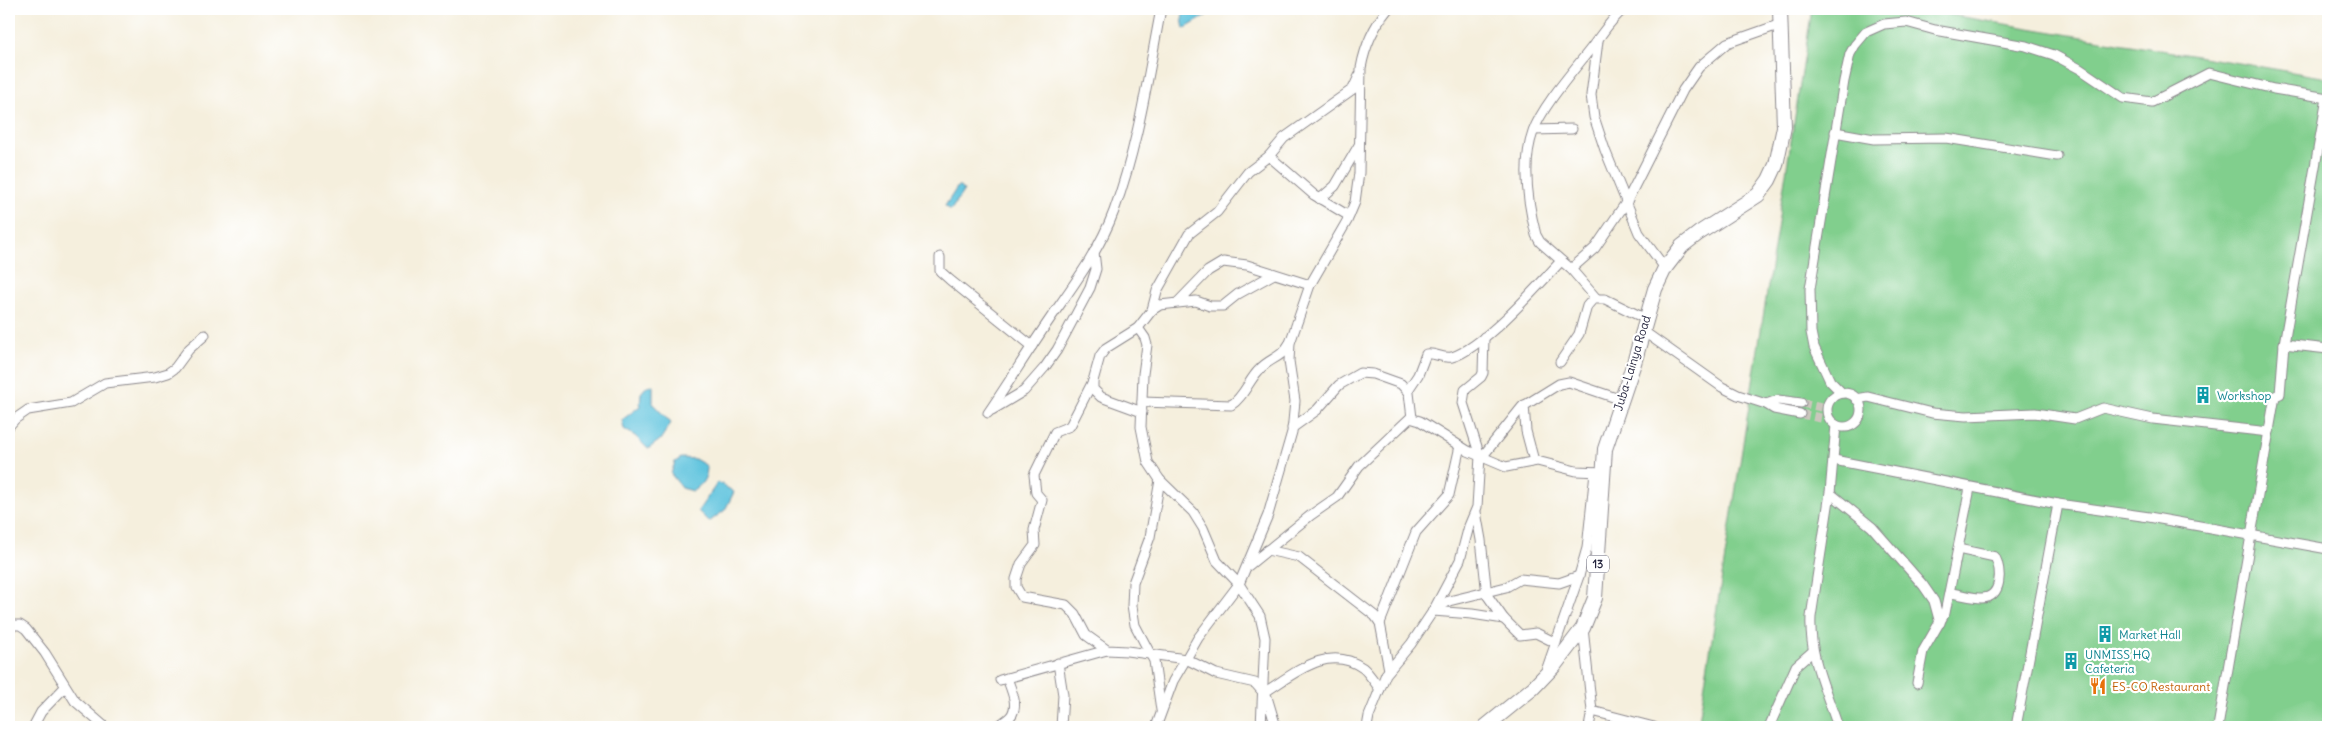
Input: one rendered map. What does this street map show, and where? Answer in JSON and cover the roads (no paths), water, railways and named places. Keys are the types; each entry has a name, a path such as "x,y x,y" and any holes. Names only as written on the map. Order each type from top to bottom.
{"main road":[{"name":"Juba-Lainya Road","path":"1485,727 1534,688 1584,628 1594,598 1599,472 1655,289 1665,268 1682,246 1758,194 1769,180 1779,156 1784,127 1780,9"}],"street":[{"path":"1094,252 1096,269 1090,288 1057,350 1024,391 988,413 1094,252 1113,213 1125,178 1148,81 1161,9"},
{"path":"1107,650 1086,635 1074,614 1066,605 1022,597 1016,586 1016,579 1021,564 1034,545 1034,530 1041,508 1042,500 1036,493 1034,475 1055,432 1070,426 1093,381 1103,351 1109,345 1138,328 1152,310 1157,291 1188,234 1217,212 1248,172 1269,156 1292,132 1353,89 1370,36 1388,9"},
{"path":"1624,9 1614,17 1554,97 1534,130 1528,161 1535,230 1540,242 1571,269 1596,298 1615,303 1722,387 1774,409 1800,414"},
{"path":"1842,394 1830,381 1817,354 1810,323 1810,289 1834,132 1850,54 1866,32 1884,24 1906,22 1935,30 2026,46 2054,55 2080,69 2123,98 2152,102 2209,73 2274,89 2328,98 2284,344 2280,394 2275,396 2218,727"},
{"path":"1571,269 1595,248 1627,201 1683,90 1700,68 1727,43 1781,24"},
{"path":"1598,40 1590,95 1591,104 1605,150 1640,233 1665,268"},
{"path":"1142,402 1231,405 1260,368 1284,354 1290,343 1310,285 1350,216 1355,202 1359,173 1361,68"},
{"path":"1534,130 1572,129"},
{"path":"1834,132 1874,139 1946,138 2057,156"},
{"path":"1320,199 1338,181 1360,143"},
{"path":"1269,156 1296,178 1304,188 1350,216"},
{"path":"940,258 940,271 1032,346"},
{"path":"1412,418 1408,390 1418,375 1426,354 1452,357 1468,350 1528,298 1561,261"},
{"path":"1179,301 1208,272 1223,262 1238,263 1310,285"},
{"path":"1152,310 1165,303 1179,301 1196,301 1210,306 1223,306 1238,294 1274,274"},
{"path":"1560,362 1580,331 1587,306 1596,298"},
{"path":"1138,328 1145,338 1147,345 1142,412 1144,447 1148,462 1160,480 1193,512 1203,528 1217,561 1239,584 1260,616 1265,638 1261,727"},
{"path":"9,426 28,410 71,402 105,383 155,377 168,373 175,368 188,349 205,335"},
{"path":"1367,727 1380,689 1389,670 1411,644 1433,610 1463,552 1469,526 1476,512 1479,499 1481,457 1462,403 1465,390 1481,377 1483,373 1484,337"},
{"path":"1156,727 1173,681 1198,638 1239,584 1268,515 1292,428 1295,401 1289,361 1290,343"},
{"path":"2284,344 2328,348"},
{"path":"1292,428 1317,410 1339,385 1360,373 1373,374 1396,381 1408,390"},
{"path":"1093,381 1094,389 1101,397 1142,412"},
{"path":"1481,457 1524,405 1564,382 1622,400"},
{"path":"1821,418 1834,424 1847,427 1858,420 1861,409 1856,399 1851,395 1842,394 1834,396 1825,406 1834,424 1834,460 1811,617 1812,652 1838,727"},
{"path":"1856,399 1868,397 1932,413 1966,416 2035,413 2075,419 2103,408 2153,419 2269,432"},
{"path":"1766,404 1778,400 1801,404"},
{"path":"1524,405 1526,431 1534,461"},
{"path":"1412,418 1481,457 1506,467 1542,461 1576,471 1599,472 1587,548 1580,576 1545,676"},
{"path":"1247,566 1337,498 1359,466 1407,420 1412,418"},
{"path":"1380,623 1416,532 1449,495 1460,446"},
{"path":"1834,460 2058,504 2149,517 2328,549"},
{"path":"1160,480 1150,537 1135,575 1132,590 1133,620 1156,666 1162,710"},
{"path":"1917,683 1923,651 1945,613 1970,488"},
{"path":"1830,493 1872,527 1923,585 1934,601 1940,623"},
{"path":"2016,727 2058,504"},
{"path":"1476,512 1486,592 1489,600 1520,635 1527,636 1534,632 1556,642"},
{"path":"1267,550 1299,557 1342,592 1371,612 1380,623 1389,670"},
{"path":"1950,593 1983,598 1993,594 1998,586 2000,573 1995,557 1958,550"},
{"path":"1433,610 1458,598 1506,587 1520,579 1559,583 1580,576"},
{"path":"1433,610 1504,619"},
{"path":"9,625 20,625 38,641 75,701 105,727"},
{"path":"1584,628 1592,711 1589,727"},
{"path":"997,727 1010,717 1014,705 1014,697 1003,679 1107,650 1186,659 1216,674 1248,680 1264,690 1276,727"},
{"path":"1769,727 1796,666 1812,652"},
{"path":"1264,690 1308,665 1326,658 1345,660 1363,668 1380,689"},
{"path":"1058,663 1063,695 1062,727"},
{"path":"33,727 41,712 65,687"},
{"path":"1592,711 1654,727"}],"water":[{"path":"1185,9 1209,9 1206,16 1184,29 1182,18"},
{"path":"958,186 964,190 951,210 945,206"},
{"path":"653,385 653,404 671,423 660,440 648,449 635,436 624,429 622,420 640,406 641,393 647,386"},
{"path":"681,458 695,459 707,466 704,480 693,491 682,488 671,474 675,462"},
{"path":"718,482 734,492 725,510 709,522 698,511"}],"tunnel":[{"path":"1801,403 1822,407"},
{"path":"1800,414 1821,418"}],"place":[{"name":"Workshop","path":"2203,395"},
{"name":"Market Hall","path":"2105,634"},
{"name":"UNMISS HQ Cafeteria","path":"2071,661"},
{"name":"ES-CO Restaurant","path":"2098,686"}]}
